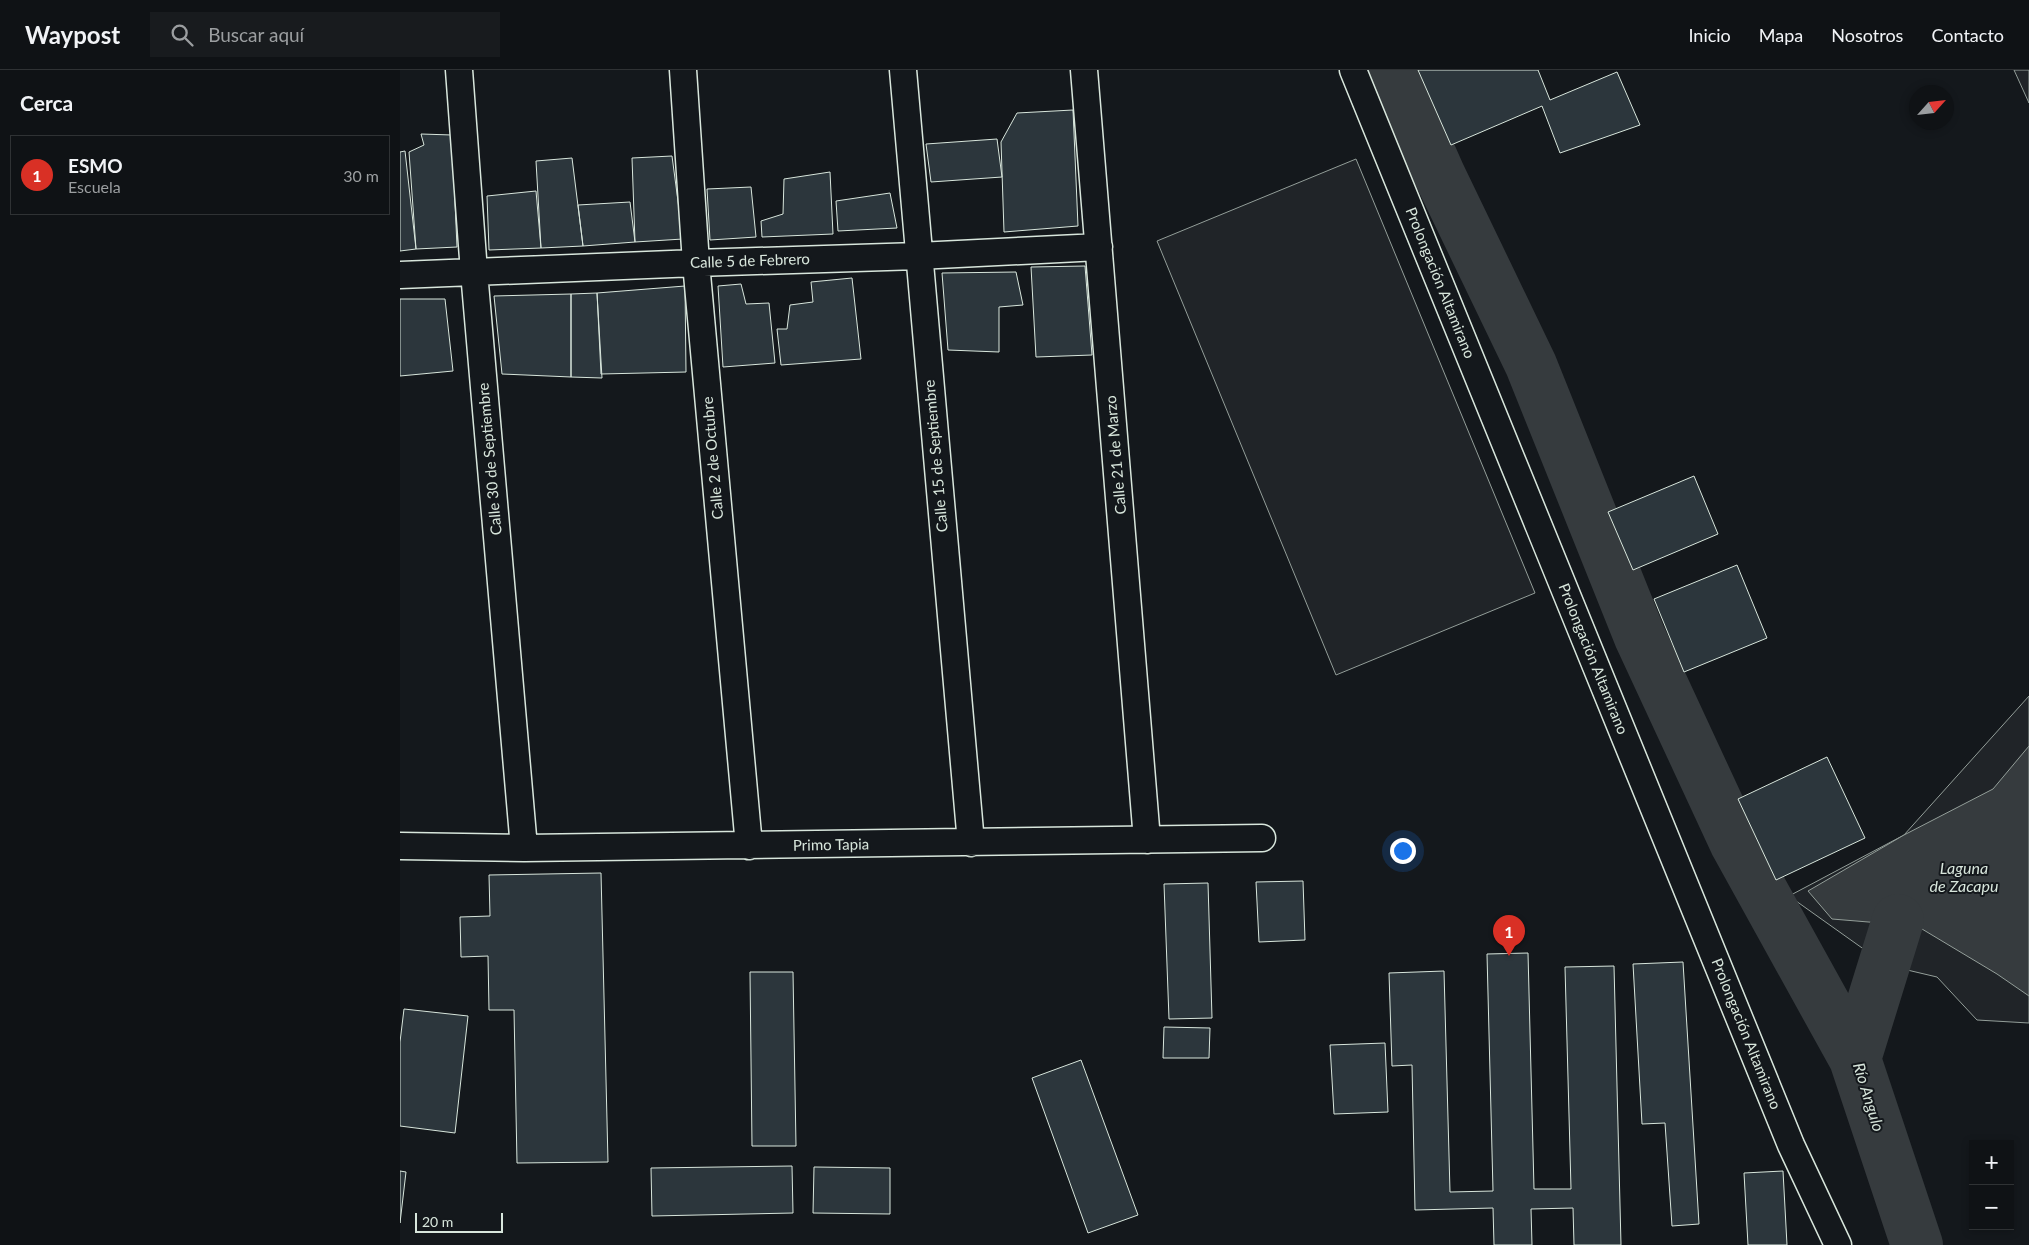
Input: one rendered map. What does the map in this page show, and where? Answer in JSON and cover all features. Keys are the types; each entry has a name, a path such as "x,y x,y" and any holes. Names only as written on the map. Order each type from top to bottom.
{"street":[{"name":"Calle 30 de Septiembre","path":"459,70 474,272 524,848"},
{"name":"Calle 2 de Octubre","path":"683,70 696,263 749,846"},
{"name":"Calle 15 de Septiembre","path":"903,70 971,843"},
{"name":"Calle 21 de Marzo","path":"1084,70 1148,840"},
{"name":"Prolongación Altamirano","path":"1353,70 1791,1145 1838,1245"},
{"name":"Calle 5 de Febrero","path":"400,275 918,256 1099,247"},
{"name":"Primo Tapia","path":"400,846 524,848 749,846 1262,838"}],"shaded area":[{"path":"2014,70 2029,70 2029,103"},
{"path":"1356,159 1535,593 1336,675 1157,241"},
{"name":"Laguna de Zacapu","path":"2029,696 2029,1023 1977,1020 1937,977 1886,965 1789,896 1904,835"}],"water":[{"name":"Laguna de Zacapu","path":"2029,746 2029,996 1997,974 1917,926 1832,919 1808,891 1904,835 1993,789"}],"building":[{"path":"1418,70 1538,70 1550,100 1617,72 1640,125 1560,153 1542,106 1451,145"},
{"path":"1073,110 1078,226 1004,232 1001,142 1017,113"},
{"path":"421,134 452,135 457,247 416,249 409,152 424,145"},
{"path":"997,139 1002,177 931,182 926,144"},
{"path":"405,151 416,249 400,251 400,152"},
{"path":"672,156 683,239 635,242 632,158"},
{"path":"572,158 583,246 541,248 536,161"},
{"path":"830,172 833,234 762,237 761,221 783,214 784,179"},
{"path":"751,187 756,237 710,240 707,189"},
{"path":"536,191 541,248 489,250 487,196"},
{"path":"890,193 897,228 838,231 836,201"},
{"path":"630,202 635,242 583,246 578,205"},
{"path":"1085,266 1092,355 1036,357 1031,267"},
{"path":"1016,272 1023,305 999,307 999,352 948,350 942,273"},
{"path":"852,278 861,359 781,365 777,329 787,329 790,305 813,302 811,282"},
{"path":"741,284 746,304 769,303 775,363 723,367 718,286"},
{"path":"685,286 686,372 601,374 597,293"},
{"path":"597,293 602,378 571,377 571,294"},
{"path":"571,294 571,377 502,374 494,296"},
{"path":"400,299 445,299 453,371 400,376"},
{"path":"1694,476 1718,534 1633,570 1608,512"},
{"path":"1737,565 1767,638 1684,672 1654,599"},
{"path":"1827,757 1865,838 1776,880 1738,799"},
{"path":"601,873 608,1162 517,1163 514,1010 489,1010 488,956 461,957 460,917 490,916 489,875"},
{"path":"1303,881 1305,940 1259,942 1256,882"},
{"path":"1208,883 1212,1018 1169,1019 1164,884"},
{"path":"1528,953 1534,1189 1571,1189 1565,967 1614,966 1621,1245 1574,1245 1573,1208 1531,1209 1532,1245 1494,1245 1493,1208 1415,1210 1412,1065 1392,1066 1389,973 1444,971 1450,1192 1493,1191 1487,954"},
{"path":"1683,962 1699,1224 1672,1226 1665,1123 1642,1124 1633,964"},
{"path":"750,972 793,972 796,1146 752,1146"},
{"path":"404,1009 468,1016 455,1133 400,1126 400,1042"},
{"path":"1164,1027 1210,1028 1209,1058 1163,1058"},
{"path":"1385,1043 1388,1112 1334,1114 1330,1045"},
{"path":"1081,1060 1138,1215 1088,1233 1032,1078"},
{"path":"792,1166 793,1213 652,1216 651,1168"},
{"path":"814,1167 890,1168 890,1214 813,1213"},
{"path":"400,1171 406,1172 400,1223"},
{"path":"1783,1171 1787,1245 1748,1245 1744,1173"}],"waterway":[{"path":"1393,70 1439,174 1531,365 1640,637 1736,844 1855,1059"},
{"name":"Río Angulo","path":"1898,920 1855,1059 1917,1245"}],"place":[{"name":"ESMO","path":"1509,956"}]}
